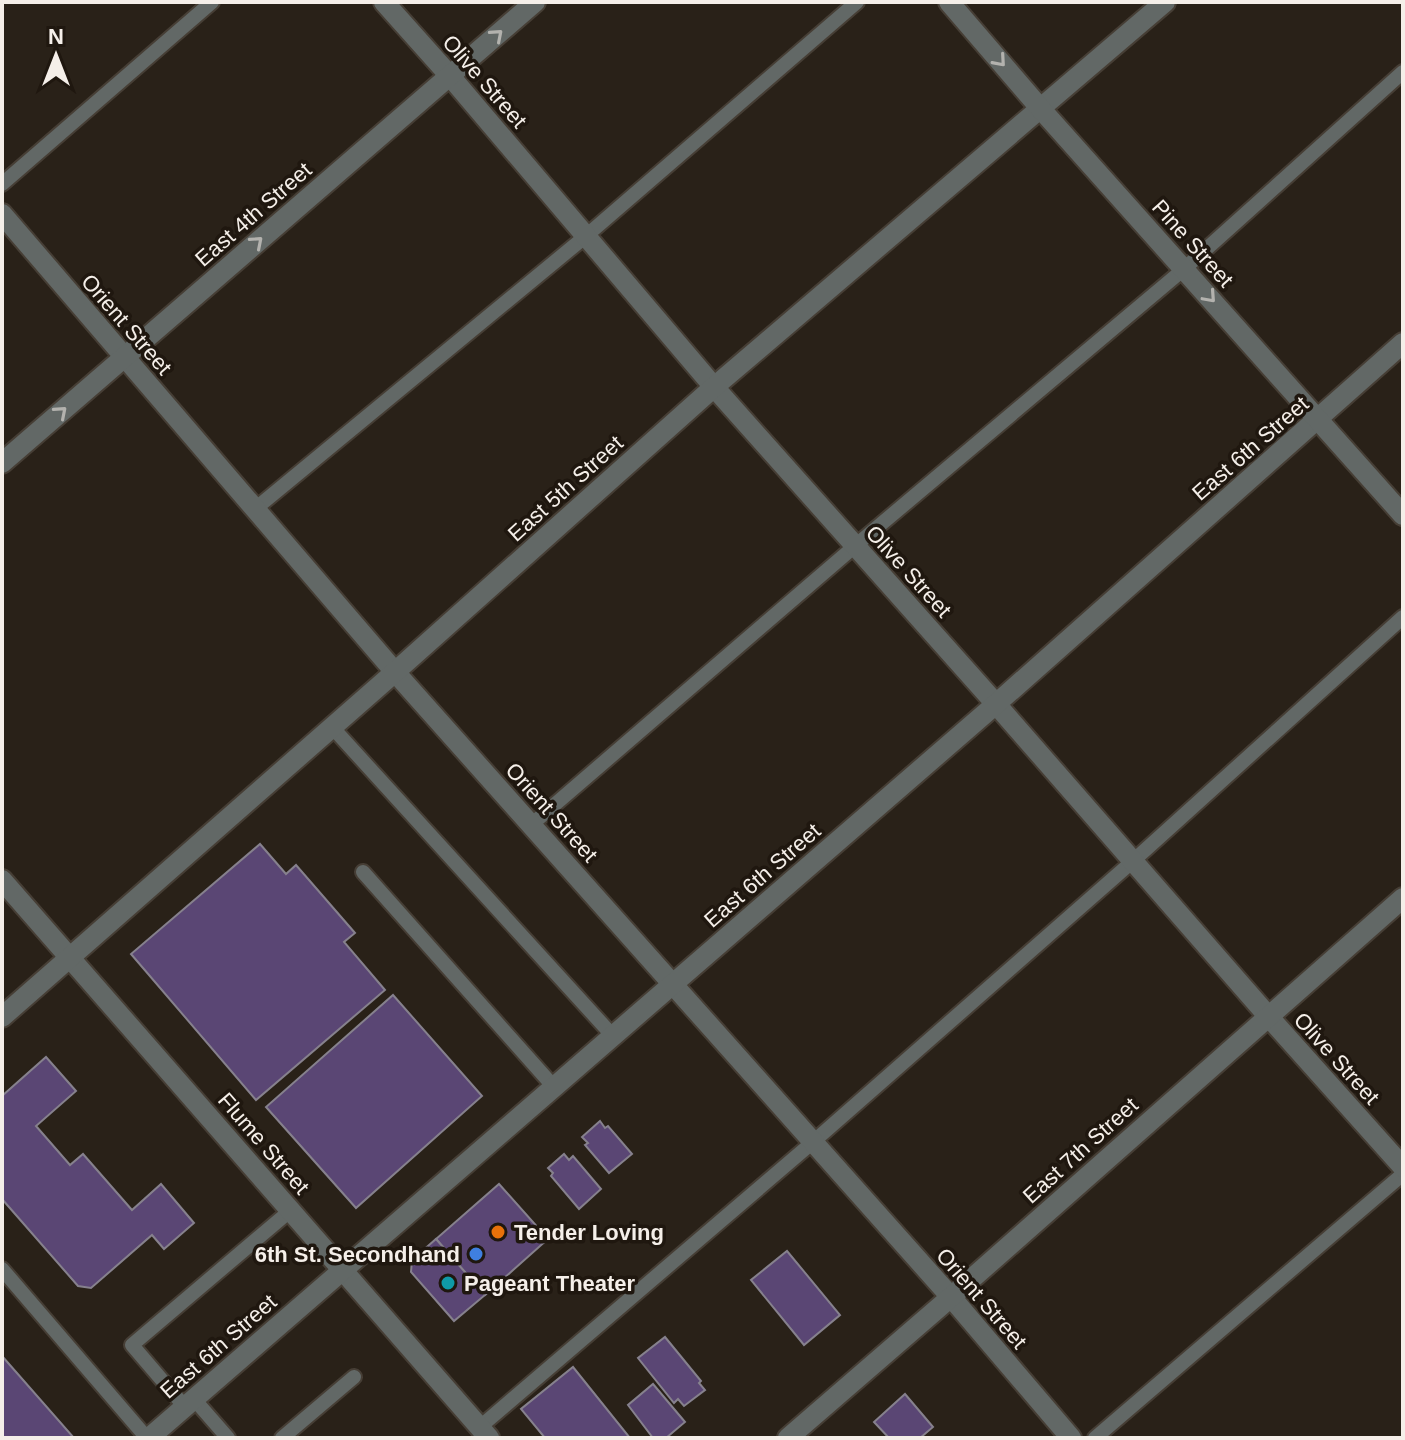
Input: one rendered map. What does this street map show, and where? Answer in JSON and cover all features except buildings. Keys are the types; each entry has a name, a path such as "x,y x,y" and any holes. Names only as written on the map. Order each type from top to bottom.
{"street":[{"name":"Olive Street","path":"384,2 714,387 1403,1167"},
{"name":"East 4th Street","path":"2,463 535,2"},
{"name":"Pine Street","path":"949,2 1403,515"},
{"name":"East 5th Street","path":"2,1017 714,387 1165,2"},
{"name":"Orient Street","path":"2,214 395,672 951,1297 1071,1438"},
{"name":"East 6th Street","path":"148,1438 996,704 1403,343"},
{"name":"Flume Street","path":"2,880 484,1433"},
{"name":"East 7th Street","path":"788,1438 1403,898"}],"lane":[{"path":"2,184 212,2"},
{"path":"255,509 586,236 857,2"},
{"path":"531,825 1184,269 1403,72"},
{"path":"484,1433 1133,861 1403,617"},
{"path":"332,727 613,1036"},
{"path":"363,872 554,1087"},
{"path":"1095,1438 1403,1174"},
{"path":"228,1438 132,1345 291,1210"},
{"path":"2,1269 148,1438"},
{"path":"282,1438 354,1377"}],"place":[{"name":"Tender Loving","path":"498,1232"},
{"name":"6th St. Secondhand","path":"476,1254"},
{"name":"Pageant Theater","path":"448,1283"}]}
